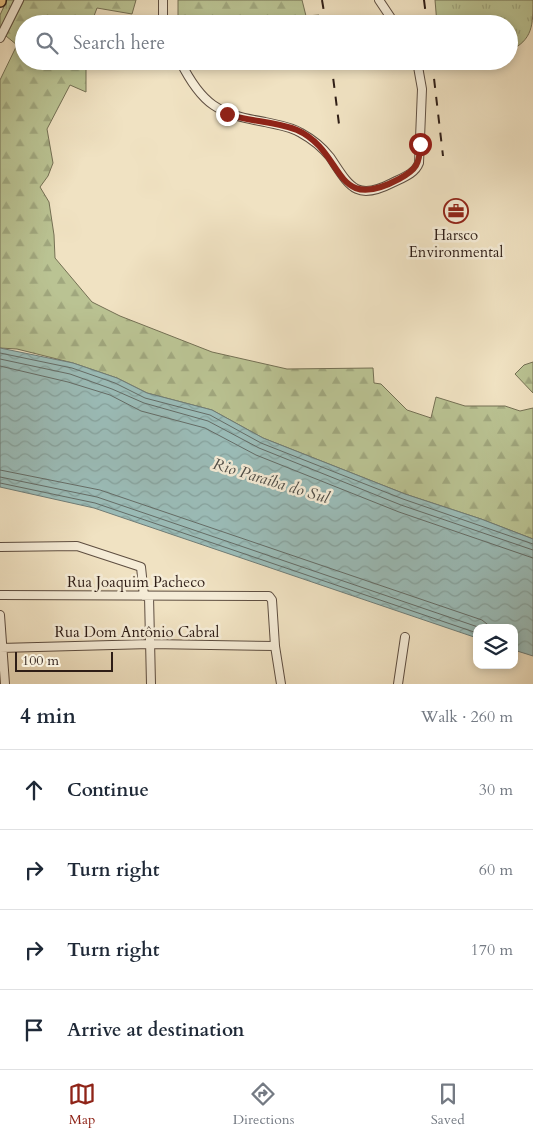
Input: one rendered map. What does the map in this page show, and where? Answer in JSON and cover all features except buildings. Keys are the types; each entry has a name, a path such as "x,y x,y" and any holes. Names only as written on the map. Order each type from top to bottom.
{"street":[{"path":"0,38 19,0"},
{"path":"163,15 164,0"},
{"path":"379,0 389,15"},
{"path":"185,70 198,92 219,109 234,116 281,126 304,134 323,150 348,184 369,192 379,190 415,170 419,163 422,94 418,70"},
{"path":"0,547 65,545 89,549 141,567 147,596 151,684"},
{"name":"Rua Joaquim Pacheco","path":"0,595 269,596 272,598 275,646"},
{"path":"0,615 5,684"},
{"path":"398,684 405,637"},
{"name":"Rua Dom Antônio Cabral","path":"1,648 150,644 275,646"},
{"path":"275,646 281,684"}],"green space":[{"path":"7,0 14,0 0,30 0,15"},
{"path":"24,0 136,0 132,14 97,8 94,15 16,15"},
{"path":"178,0 302,0 306,15 178,15"},
{"path":"435,0 533,0 533,17 530,31 518,46 518,15 436,15"},
{"path":"15,18 15,43 6,36"},
{"path":"15,49 15,70 86,70 86,92 70,85 47,129 53,163 48,176 40,187 49,202 55,258 92,302 120,316 212,352 287,369 373,368 374,383 381,384 407,410 431,418 436,397 465,406 505,406 520,411 533,408 533,539 481,519 405,494 263,438 212,410 147,393 117,378 73,363 17,349 0,348 0,80"},
{"path":"533,362 533,393 515,374 524,365"}],"water":[{"name":"Rio Paraíba do Sul","path":"0,348 73,363 117,378 147,393 212,410 263,438 405,494 481,519 533,539 533,656 518,651 518,624 473,624 473,637 94,508 0,487"}],"railway":[{"path":"322,0 324,15"},
{"path":"424,0 426,15"},
{"path":"332,70 340,132"},
{"path":"433,70 443,156"}],"place":[{"name":"Harsco Environmental","path":"456,211"}],"route":[{"path":"227,114 297,130 310,138 329,156 342,178 348,184 354,188 369,192 379,190 415,170 419,163 420,144"}]}
